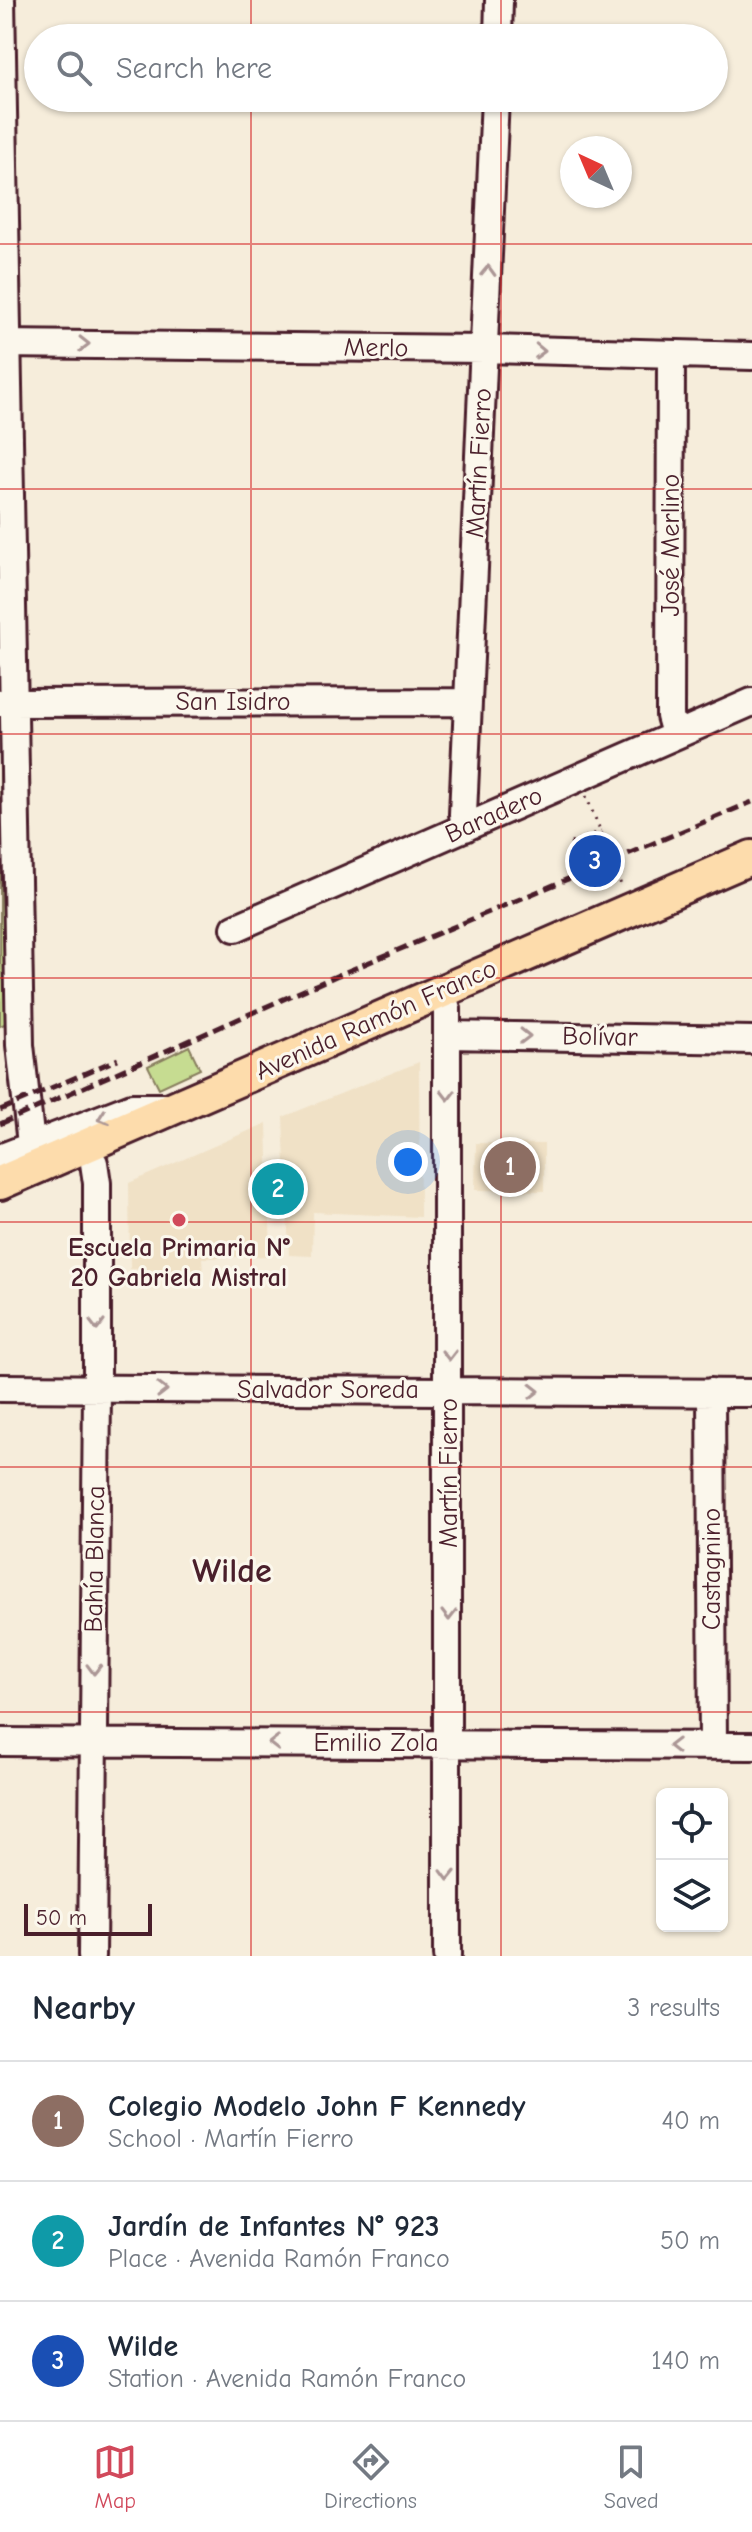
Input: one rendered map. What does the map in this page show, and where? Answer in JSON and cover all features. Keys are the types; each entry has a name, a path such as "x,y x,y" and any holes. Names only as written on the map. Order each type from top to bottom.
{"main road":[{"name":"Avenida Ramón Franco","path":"0,1183 177,1108 445,1011 752,857"},
{"name":"Avenida Ramón Franco","path":"0,1204 752,879"}],"street":[{"path":"1,0 10,1049 31,1144"},
{"path":"498,24 499,0"},
{"name":"Martín Fierro","path":"465,828 467,702 494,112"},
{"name":"Merlo","path":"3,344 485,349 752,356"},
{"name":"José Merlino","path":"671,355 670,716 675,734"},
{"name":"San Isidro","path":"8,703 467,702"},
{"name":"Baradero","path":"235,928 752,702"},
{"name":"Martín Fierro","path":"445,1011 449,1391 447,1956"},
{"name":"Bolívar","path":"445,1011 752,1040"},
{"path":"0,1158 132,1107 177,1108"},
{"name":"Bahía Blanca","path":"92,1956 97,1390 97,1183 94,1163"},
{"name":"Salvador Soreda","path":"0,1388 752,1393"},
{"name":"Castagnino","path":"711,1392 713,1746"},
{"name":"Emilio Zola","path":"0,1742 752,1746"}],"path":[{"path":"579,777 605,842"},
{"path":"601,831 571,843 588,883 615,871 614,867"}],"shaded area":[{"path":"419,1062 420,1217 313,1212 312,1256 289,1255 283,1117"},
{"name":"Escuela Primaria N° 20 Gabriela Mistral","path":"267,1123 271,1256 202,1258 203,1272 130,1269 129,1183"},
{"path":"476,1143 544,1144 544,1191 475,1190"}],"green space":[{"path":"0,568 23,1016 0,1026"},
{"path":"189,1046 200,1069 159,1088 148,1066"}],"railway":[{"path":"0,1124 336,976 752,802"},
{"path":"0,1110 118,1059"}],"place":[{"name":"Wilde","path":"595,861"},
{"name":"Colegio Modelo John F Kennedy","path":"510,1167"},
{"name":"Jardín de Infantes N° 923","path":"278,1189"},
{"name":"Escuela Primaria N° 20 Gabriela Mistral","path":"179,1220"}],"district":[{"name":"Wilde","path":"232,1571"}]}
